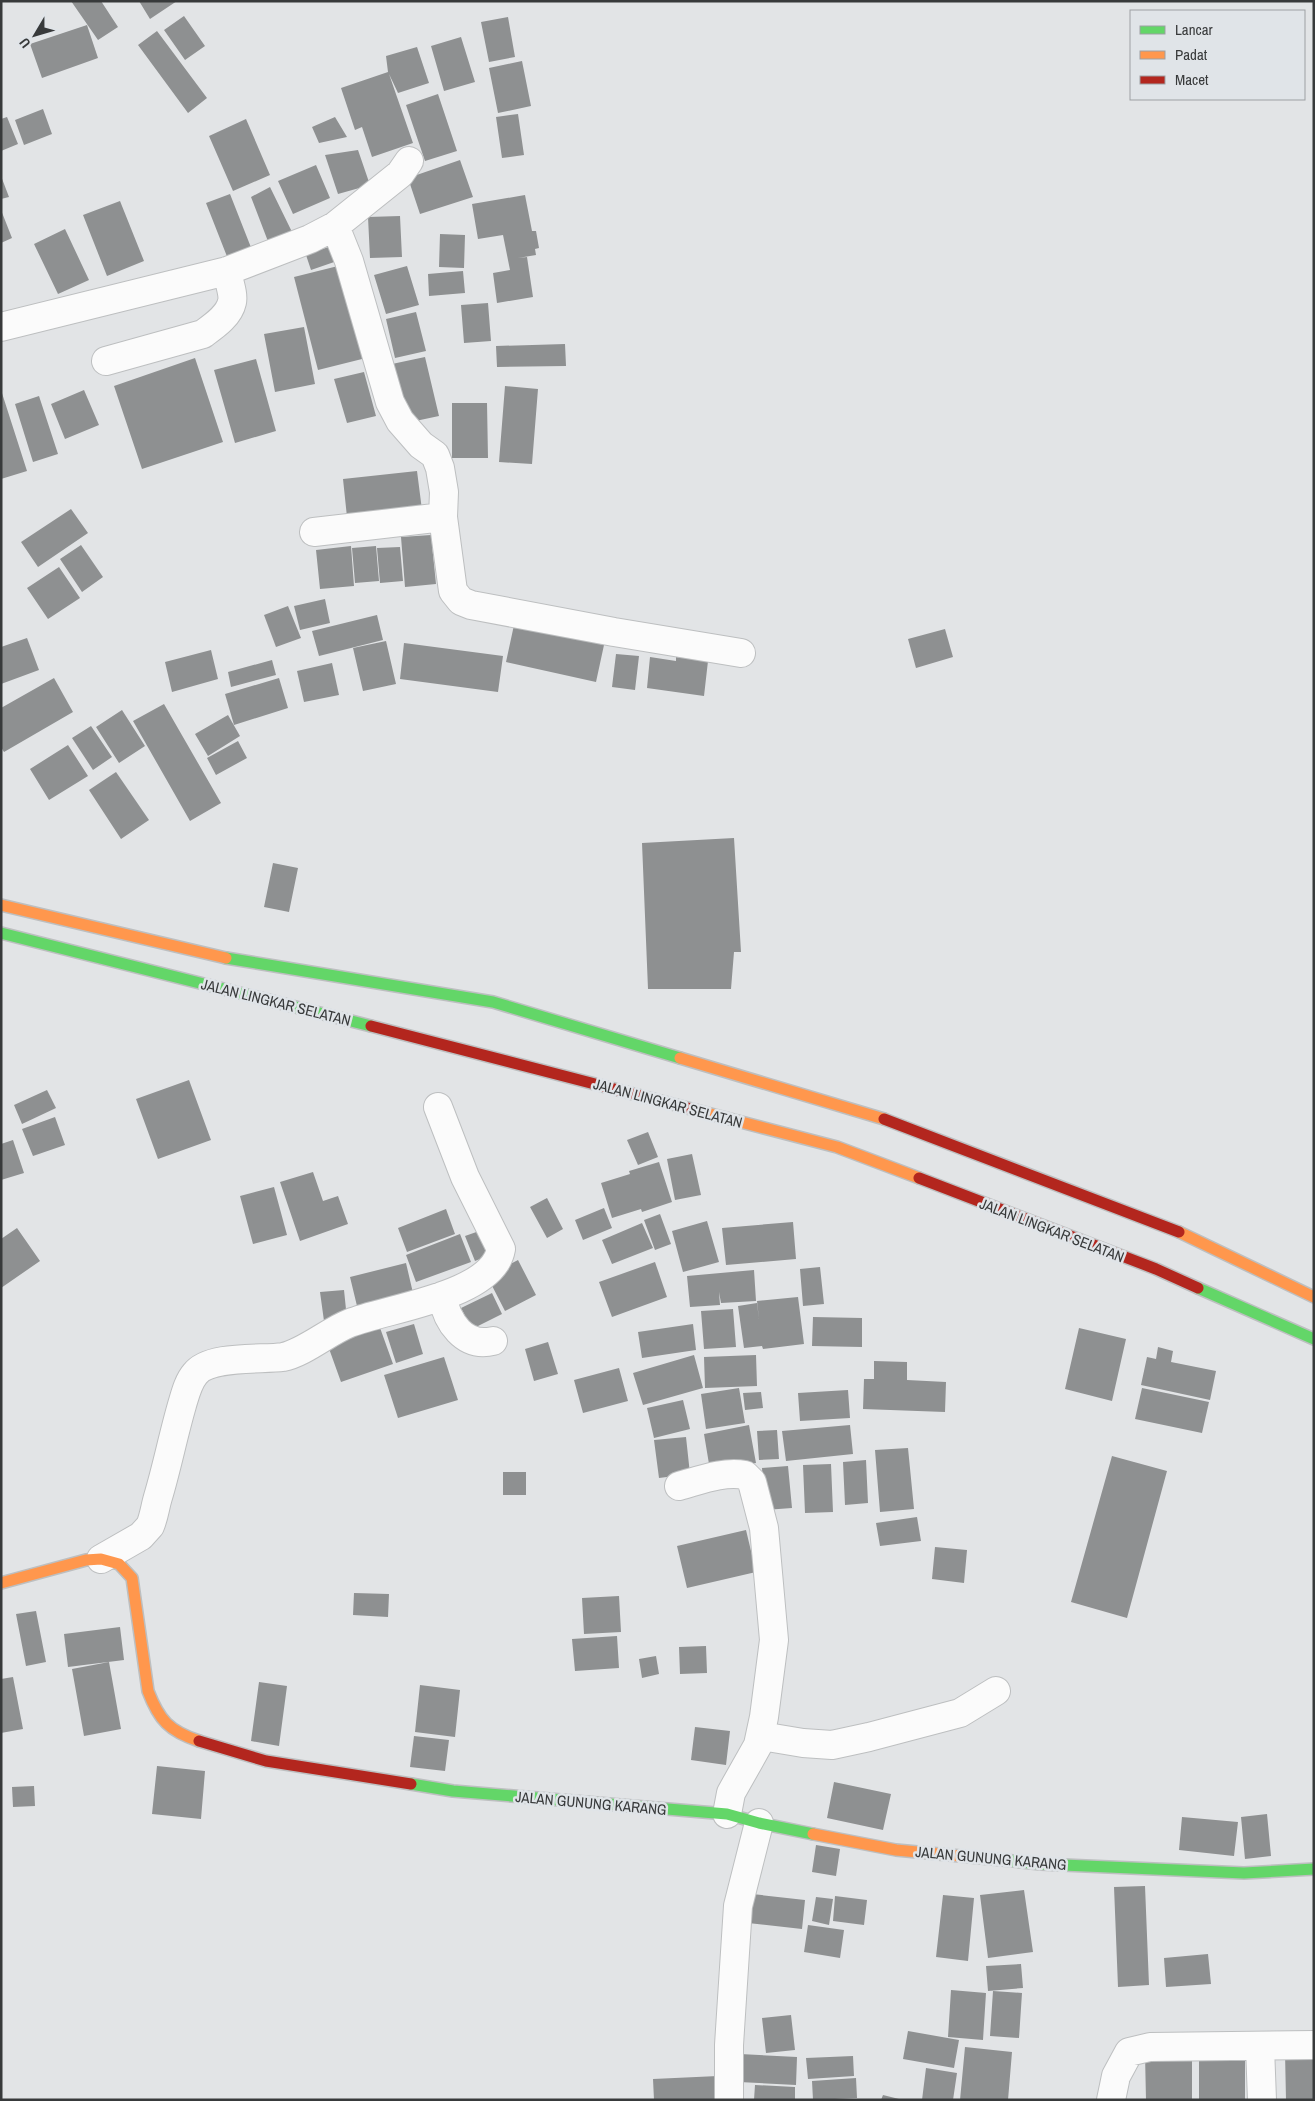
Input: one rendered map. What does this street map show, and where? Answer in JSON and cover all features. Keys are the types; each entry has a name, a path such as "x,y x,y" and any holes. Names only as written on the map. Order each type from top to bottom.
{"main road":[{"name":"JALAN LINGKAR SELATAN","path":"1,905 214,956 493,1002 888,1120 1171,1233 1314,1297"},
{"name":"JALAN LINGKAR SELATAN","path":"1,933 524,1065 837,1147 1158,1265 1314,1339"},
{"path":"1,1583 86,1560 101,1559"},
{"name":"JALAN GUNUNG KARANG","path":"101,1559 119,1564 132,1578 148,1691 152,1704 161,1719 172,1728 191,1738 266,1761 453,1791 727,1814 759,1823 896,1850 1041,1864 1244,1873 1314,1869"}],"street":[{"path":"1,326 226,271 310,239 335,226 400,174 409,161"},
{"path":"335,226 349,261 390,402 400,421 434,455 440,468 444,492 443,517 453,591 461,601 470,605 614,632 741,653"},
{"path":"106,361 203,334 216,325 233,301 226,271"},
{"path":"314,532 443,517"},
{"path":"101,1559 141,1536 150,1526 184,1399 195,1373 205,1366 218,1363 284,1356 296,1352 351,1322 372,1315 409,1307 462,1289 488,1272 500,1258 501,1249 465,1177 438,1107"},
{"path":"442,1296 444,1308 455,1327 463,1335 471,1341 478,1343 494,1341"},
{"path":"680,1486 734,1473 745,1475 752,1482 764,1528 774,1640 760,1736 754,1755 729,1796 727,1814"},
{"path":"760,1736 832,1745 960,1713 996,1691"},
{"path":"729,2100 729,2045 738,1906 759,1823"},
{"path":"1111,2100 1116,2076 1129,2052 1150,2047 1314,2045"},
{"path":"1260,2047 1262,2100"}],"building":[{"path":"71,1 101,1 118,27 98,40"},
{"path":"139,1 177,1 150,19"},
{"path":"184,16 205,46 185,60 164,30"},
{"path":"508,17 515,57 489,62 481,22"},
{"path":"87,25 98,58 42,78 30,44"},
{"path":"157,31 207,98 188,113 138,45"},
{"path":"461,37 475,82 444,91 431,46"},
{"path":"417,47 429,83 398,93 389,74 413,143 372,157 362,127 355,130 341,88 388,72 386,56"},
{"path":"522,61 531,106 498,113 489,68"},
{"path":"438,94 457,151 425,161 406,105"},
{"path":"43,109 52,134 24,145 15,120"},
{"path":"518,114 524,155 502,158 496,117"},
{"path":"7,117 18,144 1,151 1,119"},
{"path":"335,117 347,137 319,143 312,127"},
{"path":"246,119 270,175 233,191 209,136"},
{"path":"358,150 370,185 338,194 325,155"},
{"path":"460,160 473,197 420,214 408,178"},
{"path":"316,165 330,198 293,214 278,181"},
{"path":"1,176 9,197 1,199"},
{"path":"270,187 293,234 269,244 251,197"},
{"path":"230,194 252,250 228,259 206,203"},
{"path":"525,195 532,231 536,231 539,248 535,249 536,255 518,258 527,257 533,297 497,303 493,273 510,270 503,235 478,239 472,204"},
{"path":"120,201 144,261 107,276 83,215"},
{"path":"1,210 12,238 1,243"},
{"path":"400,216 402,257 370,258 368,217"},
{"path":"65,229 89,280 58,294 34,244"},
{"path":"440,234 465,235 464,268 439,267"},
{"path":"334,245 340,260 311,270 306,255"},
{"path":"342,265 366,358 318,370 294,277"},
{"path":"407,266 419,305 386,314 374,275"},
{"path":"463,271 465,293 429,296 428,274"},
{"path":"488,303 491,341 464,343 461,305"},
{"path":"416,312 426,351 395,358 386,319"},
{"path":"304,327 315,384 275,392 264,334"},
{"path":"565,344 566,366 497,367 496,346"},
{"path":"425,357 439,416 406,423 392,364"},
{"path":"195,358 223,442 142,469 114,386"},
{"path":"256,359 276,431 235,443 214,370"},
{"path":"364,372 376,416 347,423 334,379"},
{"path":"505,386 538,389 532,464 499,462"},
{"path":"1,390 27,471 1,479"},
{"path":"84,390 99,425 65,439 51,404"},
{"path":"39,396 58,454 33,462 15,404"},
{"path":"452,403 487,403 488,458 452,458"},
{"path":"417,471 422,510 347,517 343,479"},
{"path":"71,509 88,533 38,567 21,542"},
{"path":"431,535 436,584 405,587 401,537"},
{"path":"81,545 103,577 82,592 60,559"},
{"path":"351,546 354,586 320,589 316,550"},
{"path":"376,546 379,581 355,583 352,548"},
{"path":"400,547 403,581 380,583 377,548"},
{"path":"59,567 80,598 48,619 27,588"},
{"path":"325,599 330,623 300,630 294,606"},
{"path":"288,606 301,638 276,647 264,615"},
{"path":"377,615 383,640 319,656 312,631"},
{"path":"514,625 604,645 596,682 506,662"},
{"path":"945,629 953,657 916,668 908,639"},
{"path":"27,638 39,670 1,684 1,647"},
{"path":"386,641 396,684 363,691 353,648"},
{"path":"404,643 503,656 498,692 400,679"},
{"path":"211,650 218,679 172,692 165,662"},
{"path":"616,654 639,656 635,690 612,687"},
{"path":"650,657 676,661 676,657 708,661 704,696 647,688"},
{"path":"272,660 276,675 231,687 228,672"},
{"path":"332,663 339,695 304,702 297,671"},
{"path":"54,678 73,712 4,752 1,747 1,708"},
{"path":"279,678 288,708 234,725 225,694"},
{"path":"164,704 221,803 190,821 133,721"},
{"path":"122,710 145,746 119,763 96,727"},
{"path":"228,715 240,736 208,756 195,734"},
{"path":"91,726 112,757 93,770 72,738"},
{"path":"238,741 247,758 216,775 207,758"},
{"path":"68,745 88,776 49,800 30,769"},
{"path":"116,772 149,820 121,839 89,790"},
{"path":"734,838 741,952 734,952 731,989 648,989 642,843"},
{"path":"273,863 298,868 289,912 264,907"},
{"path":"189,1080 211,1140 158,1159 136,1099"},
{"path":"47,1090 56,1108 22,1124 14,1105"},
{"path":"55,1117 65,1145 33,1156 22,1129"},
{"path":"648,1132 658,1157 638,1165 627,1140"},
{"path":"13,1140 24,1173 1,1180 1,1144"},
{"path":"692,1154 701,1195 675,1200 667,1159"},
{"path":"659,1162 672,1202 642,1212 641,1209 612,1218 601,1183 630,1174 629,1171"},
{"path":"313,1172 323,1201 338,1196 348,1224 300,1241 280,1182"},
{"path":"274,1187 287,1235 253,1244 240,1196"},
{"path":"547,1198 563,1229 547,1238 530,1207"},
{"path":"604,1208 612,1228 583,1240 575,1220"},
{"path":"446,1209 455,1234 407,1252 398,1228"},
{"path":"660,1214 671,1244 655,1250 644,1220"},
{"path":"707,1221 719,1262 683,1272 672,1231"},
{"path":"793,1222 796,1259 726,1265 722,1228"},
{"path":"642,1223 653,1248 612,1264 602,1240"},
{"path":"17,1228 40,1261 1,1288 1,1239"},
{"path":"485,1229 495,1253 475,1261 465,1236"},
{"path":"460,1234 471,1262 416,1282 406,1255"},
{"path":"518,1260 536,1295 505,1311 487,1276"},
{"path":"655,1262 667,1297 612,1317 599,1282"},
{"path":"406,1263 413,1293 357,1306 350,1277"},
{"path":"820,1267 824,1304 803,1306 800,1269"},
{"path":"754,1270 756,1301 721,1303 719,1292 720,1305 690,1307 687,1276"},
{"path":"344,1290 347,1319 324,1321 320,1292"},
{"path":"492,1293 502,1314 472,1329 461,1308"},
{"path":"798,1297 804,1344 763,1349 762,1346 744,1348 738,1306 757,1303 759,1319 757,1301"},
{"path":"733,1309 736,1347 704,1349 701,1311"},
{"path":"813,1317 862,1318 862,1347 812,1346"},
{"path":"414,1324 423,1354 396,1363 386,1332"},
{"path":"693,1324 696,1350 642,1358 638,1332"},
{"path":"379,1325 393,1364 341,1382 327,1343"},
{"path":"1079,1328 1126,1339 1112,1401 1065,1389"},
{"path":"548,1342 558,1374 534,1381 525,1349"},
{"path":"1158,1347 1173,1351 1171,1362 1216,1371 1210,1400 1141,1385 1147,1357 1156,1359"},
{"path":"694,1355 703,1388 643,1405 633,1373"},
{"path":"756,1355 757,1386 705,1388 704,1357"},
{"path":"444,1357 458,1400 398,1418 384,1375"},
{"path":"874,1361 907,1362 907,1380 946,1382 945,1412 863,1409 864,1379 874,1379"},
{"path":"619,1368 628,1401 583,1413 574,1380"},
{"path":"739,1388 745,1423 706,1429 701,1394"},
{"path":"1142,1388 1209,1402 1202,1433 1135,1419"},
{"path":"848,1390 850,1418 800,1421 798,1393"},
{"path":"761,1392 763,1408 745,1410 743,1393"},
{"path":"683,1400 690,1429 654,1438 647,1408"},
{"path":"749,1425 756,1463 728,1468 709,1464 704,1434"},
{"path":"850,1425 853,1454 786,1461 782,1431"},
{"path":"777,1430 779,1459 759,1460 757,1431"},
{"path":"686,1437 690,1474 659,1478 654,1440"},
{"path":"908,1448 914,1509 880,1512 875,1450"},
{"path":"1112,1456 1167,1471 1127,1618 1071,1602"},
{"path":"866,1460 868,1503 845,1505 843,1462"},
{"path":"831,1464 833,1512 805,1513 803,1465"},
{"path":"788,1466 792,1508 765,1510 762,1468"},
{"path":"503,1472 526,1472 526,1495 503,1495"},
{"path":"917,1517 921,1541 880,1546 876,1523"},
{"path":"746,1530 756,1572 687,1588 677,1546"},
{"path":"935,1547 967,1550 964,1583 932,1579"},
{"path":"354,1593 389,1594 388,1617 353,1615"},
{"path":"619,1596 621,1632 584,1634 582,1598"},
{"path":"36,1611 46,1662 26,1666 16,1614"},
{"path":"120,1627 124,1660 68,1667 64,1634"},
{"path":"617,1636 619,1668 575,1671 572,1639"},
{"path":"706,1646 707,1673 680,1674 679,1647"},
{"path":"656,1656 659,1674 642,1678 639,1659"},
{"path":"109,1662 121,1729 84,1736 72,1669"},
{"path":"13,1677 23,1729 1,1733 1,1679"},
{"path":"259,1682 287,1686 279,1746 251,1741"},
{"path":"420,1685 460,1690 455,1737 415,1732"},
{"path":"695,1727 730,1731 726,1765 691,1760"},
{"path":"414,1736 449,1740 445,1771 410,1767"},
{"path":"157,1766 205,1771 201,1819 152,1814"},
{"path":"834,1782 891,1794 883,1830 827,1818"},
{"path":"34,1786 35,1806 13,1807 12,1787"},
{"path":"1267,1814 1271,1856 1245,1859 1241,1817"},
{"path":"1182,1817 1238,1822 1234,1856 1179,1850"},
{"path":"816,1845 840,1849 836,1876 812,1872"},
{"path":"1145,1886 1149,1985 1118,1987 1114,1887"},
{"path":"1024,1890 1033,1952 988,1958 980,1895"},
{"path":"743,1893 805,1900 802,1929 739,1922"},
{"path":"943,1895 974,1898 968,1961 936,1957"},
{"path":"835,1896 867,1900 864,1925 833,1921"},
{"path":"816,1897 833,1899 829,1925 812,1921"},
{"path":"808,1925 844,1930 840,1958 804,1952"},
{"path":"1208,1954 1211,1984 1166,1987 1164,1958"},
{"path":"1021,1964 1023,1988 988,1991 986,1966"},
{"path":"951,1990 986,1993 983,2040 948,2037"},
{"path":"993,1991 1022,1993 1019,2038 990,2036"},
{"path":"791,2015 795,2050 766,2053 762,2018"},
{"path":"908,2031 959,2040 954,2068 903,2059"},
{"path":"965,2047 1012,2052 1008,2100 960,2100"},
{"path":"1285,2052 1314,2052 1314,2100 1286,2100"},
{"path":"740,2054 797,2057 796,2085 739,2082"},
{"path":"1145,2054 1192,2055 1192,2100 1146,2100"},
{"path":"1199,2054 1245,2055 1245,2100 1199,2100"},
{"path":"853,2056 854,2076 808,2079 806,2058"},
{"path":"926,2068 957,2073 953,2100 922,2100"},
{"path":"718,2076 719,2100 654,2100 653,2079"},
{"path":"856,2078 857,2098 813,2100 812,2081"},
{"path":"755,2085 795,2087 795,2100 754,2100"},
{"path":"883,2095 899,2099 899,2100 881,2100"}],"traffic: fast":[{"path":"1,933 371,1026"},
{"path":"226,958 493,1002 680,1058"},
{"path":"1198,1288 1314,1339"},
{"path":"411,1784 453,1791 727,1814 759,1823 813,1834"},
{"path":"1003,1860 1041,1864 1244,1873 1314,1869"}],"traffic: slow":[{"path":"1,905 226,958"},
{"path":"680,1058 884,1119"},
{"path":"699,1111 837,1147 919,1178"},
{"path":"1179,1232 1314,1297"},
{"path":"1,1583 86,1560 101,1559 119,1564 132,1578 148,1691 156,1710 166,1723 180,1733 199,1741"},
{"path":"813,1834 896,1850 1003,1860"}],"traffic: jam":[{"path":"371,1026 699,1111"},
{"path":"884,1119 1179,1232"},
{"path":"919,1178 1156,1269 1198,1288"},
{"path":"199,1741 266,1761 411,1784"}]}
